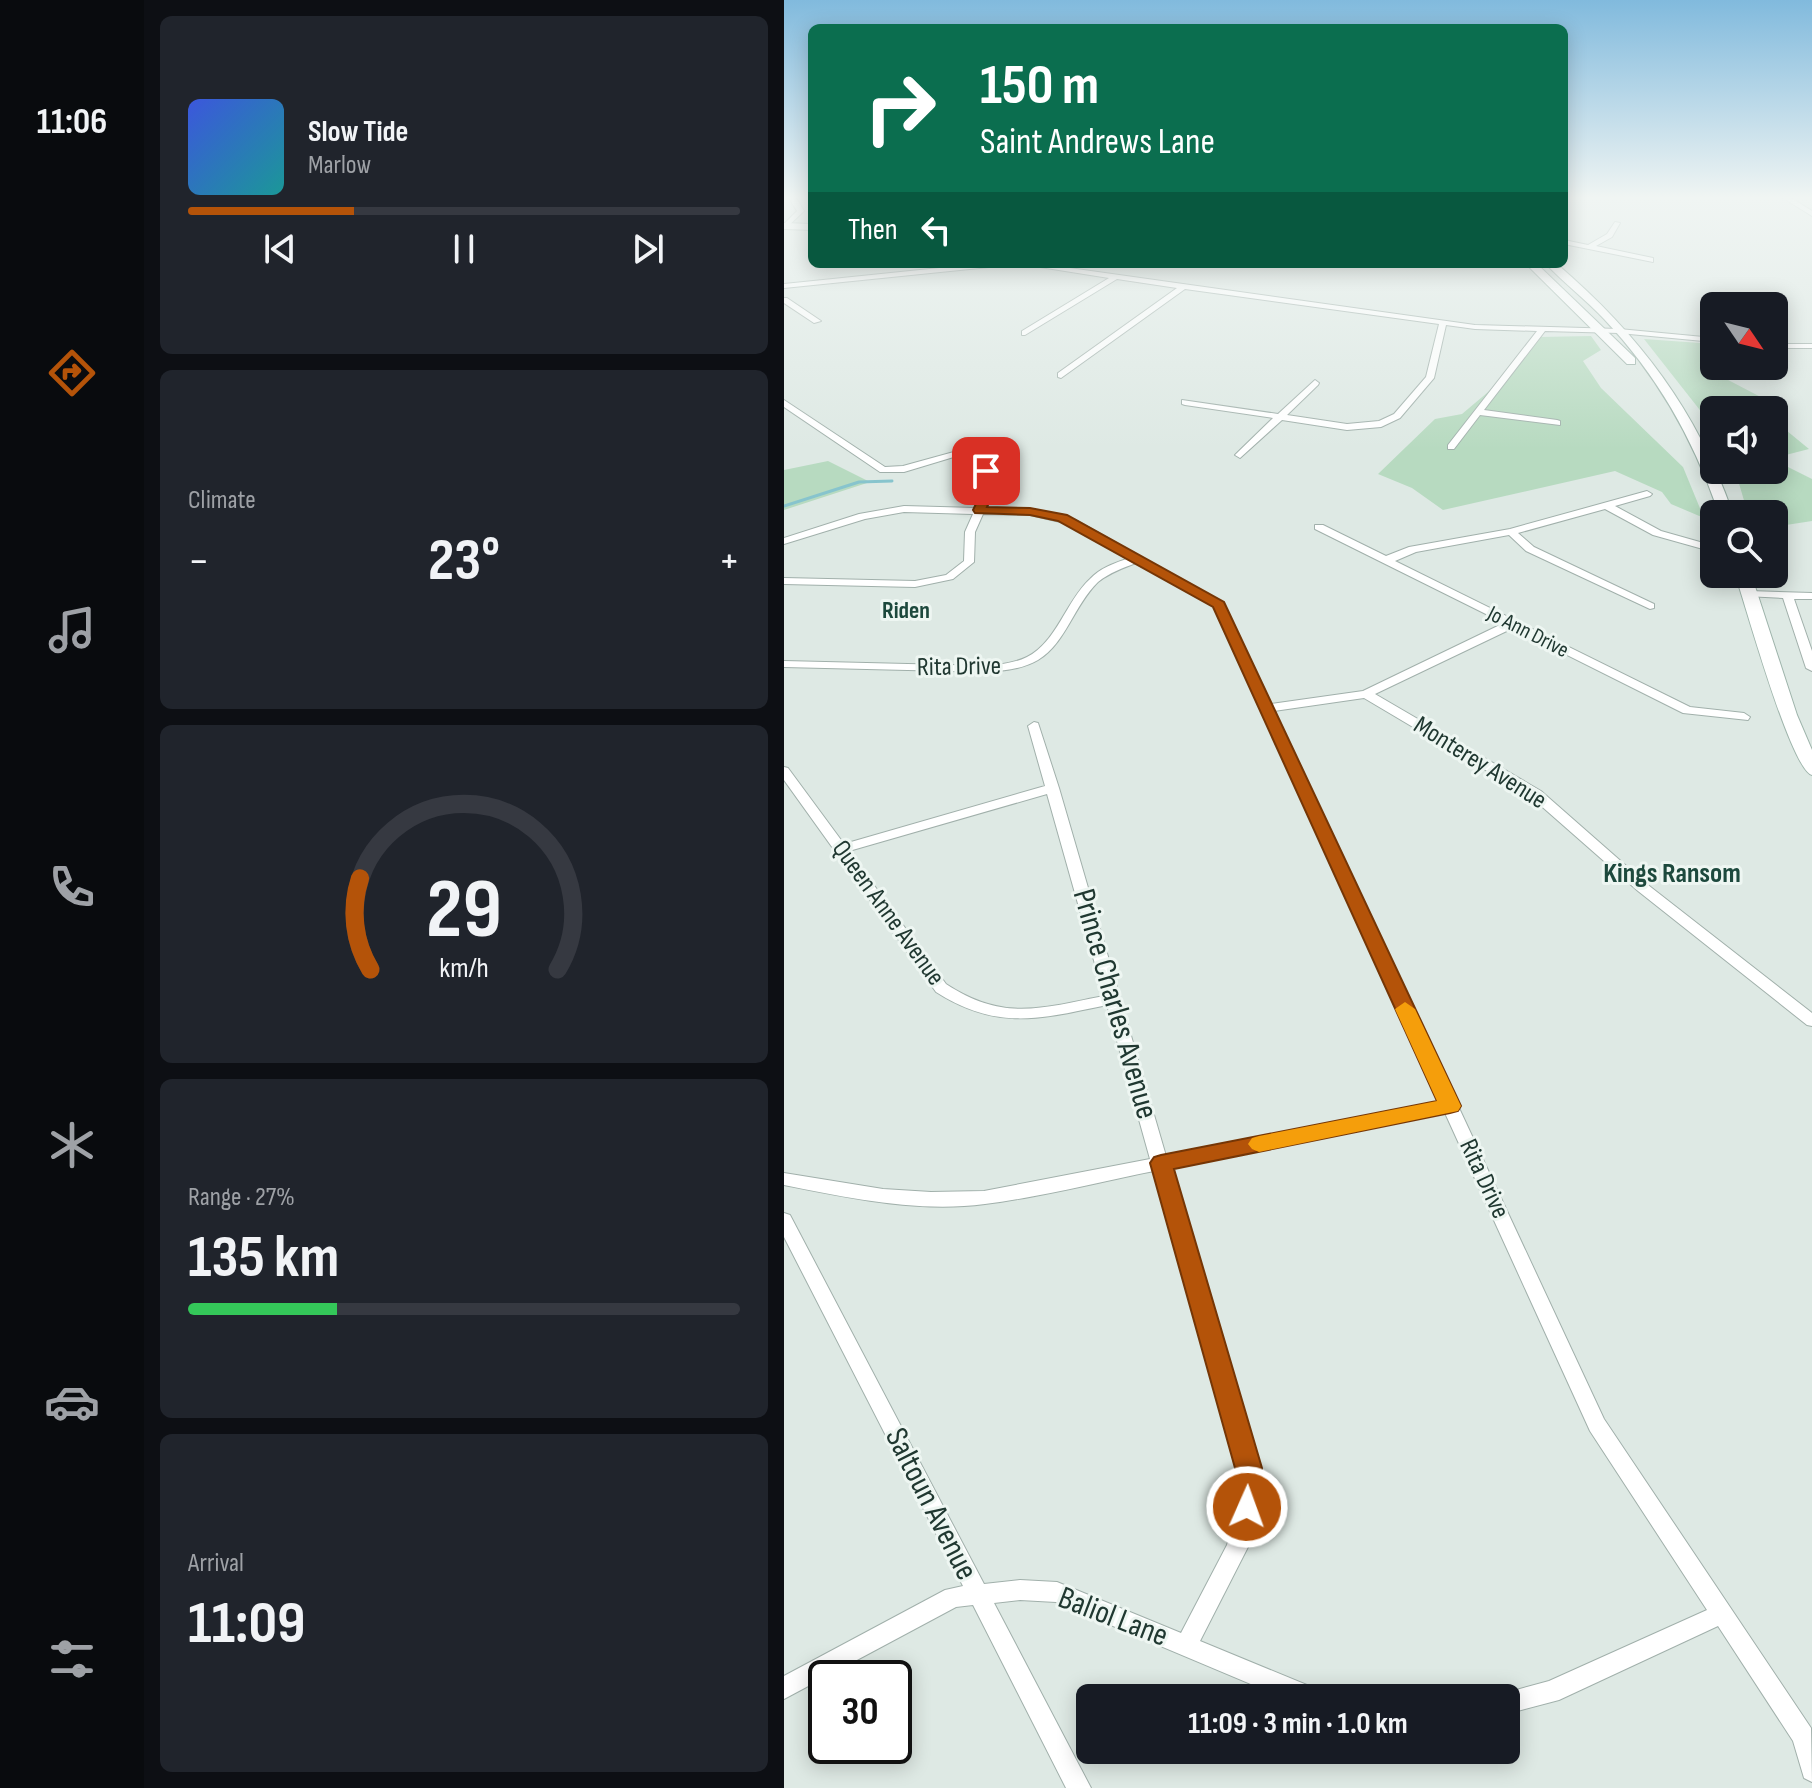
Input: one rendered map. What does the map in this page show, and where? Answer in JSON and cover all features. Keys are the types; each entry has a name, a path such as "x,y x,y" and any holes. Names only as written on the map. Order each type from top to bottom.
{"main road":[{"path":"1549,281 1673,399"},
{"path":"1569,281 1619,331 1673,399 1703,449 1721,500"},
{"path":"1747,588 1788,715 1812,770"}],"street":[{"path":"784,286 829,281"},
{"path":"1025,333 1108,281"},
{"path":"1140,281 1443,323 1541,331 1619,331 1700,339"},
{"path":"1061,375 1183,287"},
{"path":"784,300 817,321"},
{"path":"1185,402 1356,428 1381,424 1397,416 1430,378 1443,323"},
{"path":"1451,447 1541,331"},
{"path":"1788,346 1812,346"},
{"path":"1788,347 1812,358"},
{"path":"1240,455 1315,383"},
{"path":"784,403 883,470 904,469 987,444"},
{"path":"1478,412 1557,423"},
{"path":"784,581 915,584 949,577 969,562 970,532 992,483 991,476 959,453"},
{"path":"1387,560 1431,544 1511,532 1647,494"},
{"path":"1607,506 1657,533 1700,545"},
{"name":"Rita Drive","path":"784,541 882,512 1030,512 1062,518 1219,605 1597,1425 1719,1615 1803,1736 1812,1770"},
{"name":"Jo Ann Drive","path":"1319,527 1687,710 1715,716 1744,717"},
{"path":"1511,532 1530,549 1650,606"},
{"name":"Rita Drive","path":"788,664 990,669 1021,664 1046,650 1100,575 1136,559"},
{"path":"1749,594 1812,596"},
{"path":"1787,595 1812,668"},
{"path":"1267,708 1366,694 1512,624"},
{"path":"784,680 788,664"},
{"name":"Monterey Avenue","path":"1366,694 1536,794 1643,888 1812,1021"},
{"name":"Prince Charles Avenue","path":"1034,726 1248,1468 1247,1507 1237,1547 1186,1645"},
{"name":"Queen Anne Avenue","path":"784,771 941,988 957,1001 977,1011 1003,1015 1037,1013 1113,999"},
{"path":"843,849 1053,788"},
{"path":"784,1179 867,1195 926,1201 984,1198 1450,1106"},
{"name":"Saltoun Avenue","path":"784,1220 1079,1788"},
{"name":"Baliol Lane","path":"784,1688 953,1597 1020,1590 1057,1592 1278,1684"},
{"path":"1520,1700 1551,1692 1719,1615"}],"green space":[{"path":"1591,336 1601,350 1583,361 1601,388 1683,467 1700,508 1700,516 1671,504 1662,492 1615,471 1443,510 1412,488 1378,474 1435,419 1462,414 1507,376 1539,337"},
{"path":"1644,339 1700,343 1700,380 1728,380 1759,396 1700,396 1700,410"},
{"path":"1788,432 1809,449 1788,454"},
{"path":"828,461 870,482 784,510 784,470"},
{"path":"1788,467 1812,479 1812,521 1788,525 1788,500 1744,500 1739,484 1788,484"}],"waterway":[{"path":"784,506 859,482 892,481"}],"slow traffic":[{"path":"1259,1144 1450,1106 1405,1009"}],"district":[{"name":"Riden","path":"906,610"},
{"name":"Kings Ransom","path":"1672,873"}],"route":[{"path":"986,471 992,483 979,510 1030,512 1062,518 1219,605 1450,1106 1161,1163 1248,1468 1247,1507"}]}
